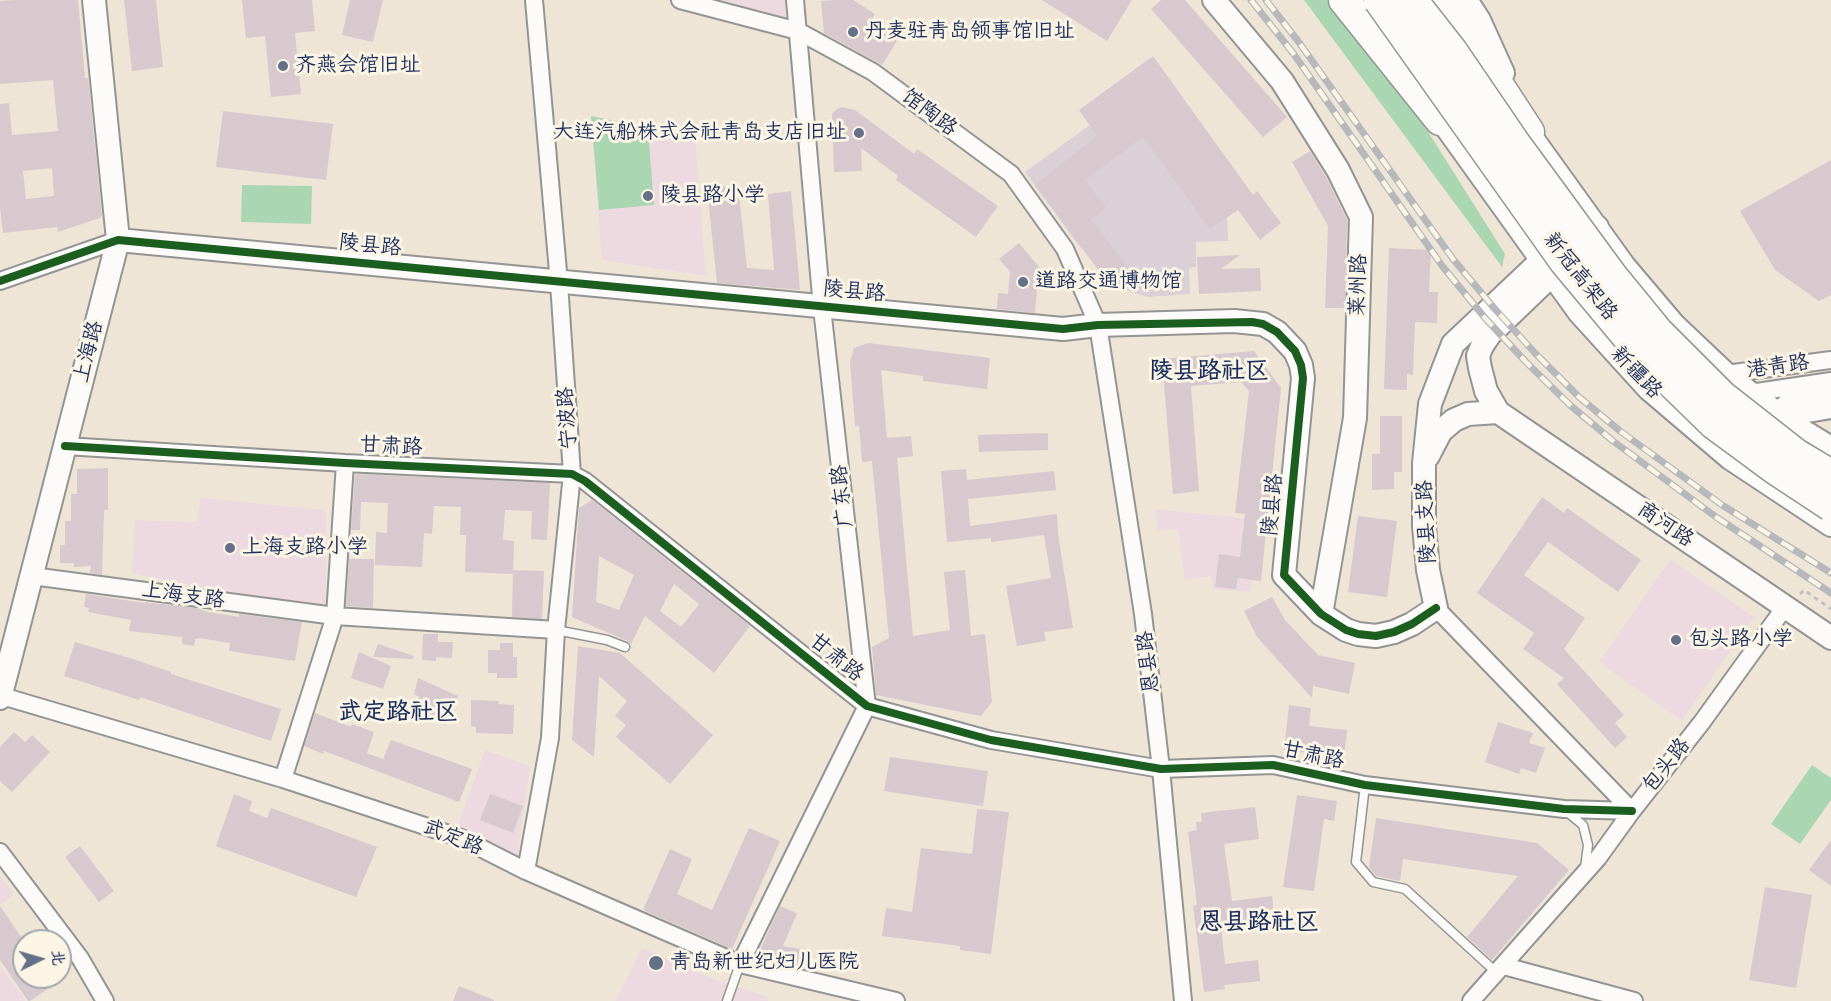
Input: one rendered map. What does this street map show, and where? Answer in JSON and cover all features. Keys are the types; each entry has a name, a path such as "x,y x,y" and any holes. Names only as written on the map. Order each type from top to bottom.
{"highway":[{"path":"1344,0 1440,120"},
{"name":"新冠高架路","path":"1379,0 1565,262 1640,352 1714,424 1775,469 1831,506"},
{"name":"新冠高架路","path":"1412,0 1452,51 1514,142 1613,277 1658,332 1722,396 1796,454 1831,475"},
{"path":"1443,0 1529,132"}],"street":[{"name":"上海路","path":"1,697 118,240 94,0"},
{"name":"宁波路","path":"526,871 550,738 556,630 572,474 559,283 534,0"},
{"name":"馆陶路","path":"680,0 798,30 873,72 1011,174 1065,249 1098,325"},
{"name":"广东路","path":"795,0 822,308 867,706"},
{"name":"莱州路","path":"1214,0 1282,81 1338,170 1361,217 1355,418 1321,614"},
{"name":"新疆路","path":"1364,0 1440,120 1579,312 1649,389 1730,458 1831,525"},
{"path":"1425,0 1466,56 1529,132 1624,266 1674,325 1726,374 1750,393 1831,448"},
{"path":"1466,0 1479,20 1529,132"},
{"name":"陵县支路","path":"1436,608 1428,570 1424,526 1424,463 1430,405 1453,344 1597,227"},
{"name":"陵县路","path":"0,280 118,240 1063,329 1098,325 1252,322 1263,324 1277,332 1295,351 1303,378 1284,575 1321,614 1346,630 1358,634 1376,636 1394,632 1412,624 1436,608"},
{"path":"1424,463 1441,431 1454,420 1468,414 1498,412 1486,391 1480,368 1479,356 1482,346 1547,268"},
{"name":"恩县路","path":"1098,325 1143,614 1161,769 1183,1001"},
{"name":"港青路","path":"1726,374 1831,360"},
{"path":"1750,393 1831,381"},
{"name":"港青路","path":"1780,415 1786,402 1831,396"},
{"path":"1780,415 1831,410"},
{"name":"商河路","path":"1498,412 1831,638"},
{"name":"甘肃路","path":"65,446 572,474 585,481 867,706 991,740 1161,769 1273,765 1365,785 1564,809 1632,811"},
{"path":"284,779 335,616 345,463"},
{"name":"上海支路","path":"32,576 335,616 556,630"},
{"name":"包头路","path":"1471,1001 1585,874 1702,722 1785,607"},
{"path":"1436,608 1632,811"},
{"name":"武定路","path":"1,697 284,779 460,838 526,871 740,964 896,1001"},
{"path":"740,964 867,706"},
{"path":"0,852 80,958 105,1001"},
{"path":"1501,969 1634,1001"}],"lane":[{"path":"556,630 607,640 625,647"},
{"path":"1365,785 1356,862 1373,882 1404,889 1501,969"},
{"path":"1564,809 1583,825 1588,845 1585,874"},
{"path":"727,1001 740,964"}],"shaded area":[{"path":"714,0 785,0 786,19"},
{"path":"1141,88 1227,215 1228,241 1196,242 1196,267 1189,268 1190,294 1147,297 1112,285 1077,243 1025,172"},
{"name":"陵县路小学","path":"591,116 695,137 706,276 602,260"},
{"name":"上海支路小学","path":"201,498 326,510 326,613 132,573 135,520 197,522"},
{"path":"1155,509 1261,520 1250,592 1214,589 1211,576 1185,580 1178,529 1158,531"},
{"name":"包头路小学","path":"1670,559 1754,617 1682,721 1599,662"},
{"path":"485,750 530,766 517,857 457,828"},
{"path":"0,876 14,894 0,906"},
{"name":"青岛新世纪妇儿医院","path":"642,948 714,979 769,997 768,1001 615,1001"},
{"path":"0,966 12,982 12,989 17,989 26,1001 0,1001"}],"green space":[{"path":"1304,0 1327,0 1400,87 1505,254 1502,267"},
{"path":"591,116 648,128 654,205 599,210"},
{"path":"242,185 312,186 311,224 241,222"},
{"path":"1812,765 1831,778 1831,800 1800,844 1771,824"}],"building":[{"path":"78,0 102,215 100,218 58,232 57,227 3,233 0,207 0,104 9,103 12,135 58,131 53,80 0,84 0,1","holes":["52,168 54,196 26,199 23,171"]},
{"path":"124,0 156,0 163,67 132,71"},
{"name":"齐燕会馆旧址","path":"242,0 312,0 315,31 295,33 301,94 271,97 265,36 246,38"},
{"path":"350,0 383,0 373,42 342,35"},
{"name":"丹麦驻青岛领事馆旧址","path":"853,0 875,14 869,24 897,41 882,65 824,33 821,1"},
{"path":"1042,0 1132,0 1107,41"},
{"path":"1161,0 1185,0 1287,117 1263,137 1151,9"},
{"path":"1153,56 1253,195 1257,191 1281,223 1260,240 1238,210 1210,229 1143,137 1085,180 1106,208 1091,219 1128,268 1108,283 1035,185 1097,136 1079,110"},
{"path":"842,107 855,110 914,154 917,149 998,206 976,237 896,180 898,176 861,148 862,171 834,172 832,114"},
{"path":"223,111 333,124 326,180 216,167"},
{"path":"1310,151 1326,177 1347,220 1345,308 1325,308 1328,226 1292,162"},
{"path":"1831,160 1831,295 1819,301 1775,270 1740,211"},
{"path":"738,185 747,268 774,270 768,194 791,191 800,290 717,283 707,188"},
{"name":"道路交通博物馆","path":"1019,243 1039,267 1035,313 997,309 998,293 1008,294 1010,272 999,259"},
{"path":"1389,248 1431,250 1429,292 1438,292 1437,323 1415,322 1413,375 1407,374 1407,390 1384,389"},
{"path":"1240,255 1221,269 1260,268 1261,291 1199,294 1197,257"},
{"path":"868,343 990,358 987,389 923,381 923,376 881,370 887,438 911,436 913,456 897,458 913,636 950,630 944,572 965,570 971,636 985,634 992,702 981,716 876,695 872,647 889,638 872,461 862,462 859,426 855,426 850,362 854,348"},
{"path":"1254,351 1281,388 1261,581 1238,578 1236,589 1215,587 1219,554 1240,557 1245,514 1235,513 1249,391 1241,382 1191,386 1199,491 1173,494 1162,359"},
{"path":"1380,416 1402,416 1402,472 1394,472 1394,489 1372,490 1372,454 1380,454"},
{"path":"1048,433 1048,450 979,452 978,435"},
{"path":"108,468 108,510 104,510 102,575 90,573 91,566 74,567 74,563 60,563 60,545 65,545 65,521 71,521 71,494 77,494 77,469"},
{"path":"966,469 967,480 1054,471 1056,490 968,499 970,526 1057,514 1073,628 1044,632 1046,641 1017,646 1006,586 1051,578 1044,535 991,542 991,538 947,542 941,471"},
{"path":"355,474 550,483 547,540 531,539 532,511 505,510 503,540 514,541 513,574 465,572 466,535 460,535 461,507 434,506 432,534 424,533 422,567 375,565 376,532 387,533 388,503 361,502 360,530 351,530"},
{"path":"1542,497 1564,513 1567,508 1641,560 1618,592 1548,542 1524,575 1585,618 1564,649 1624,715 1615,723 1627,737 1615,748 1557,684 1564,678 1523,649 1534,633 1477,593"},
{"path":"592,500 750,626 714,673 645,616 631,644 572,617 579,508","holes":["599,556 634,575 619,610 596,602","674,584 699,604 681,627 660,611"]},
{"path":"1358,516 1397,521 1387,597 1348,592"},
{"path":"349,559 374,559 373,608 346,606"},
{"path":"513,570 544,571 542,619 512,617"},
{"path":"86,594 196,608 239,617 239,614 302,622 295,661 229,651 230,643 200,638 195,639 194,646 182,644 182,637 129,631 131,620 88,612 89,608 84,607"},
{"path":"1272,597 1285,620 1318,655 1355,663 1349,694 1313,686 1312,698 1257,637 1244,611"},
{"path":"423,634 438,634 438,642 453,642 452,658 436,657 436,661 422,660"},
{"path":"75,642 281,709 271,741 140,697 139,700 64,676"},
{"path":"500,643 513,643 513,657 517,657 517,678 497,678 497,673 488,673 488,650 500,650"},
{"path":"378,644 414,656 413,659 373,657"},
{"path":"578,646 620,653 713,735 670,784 616,737 626,725 615,716 627,701 599,676 594,757 572,740"},
{"path":"359,652 391,666 383,689 351,678"},
{"path":"418,678 458,696 445,725 413,711 419,697 414,694"},
{"path":"471,700 499,701 498,704 514,705 513,734 476,733 476,727 471,726"},
{"path":"1289,705 1311,708 1309,726 1347,730 1344,757 1284,750"},
{"path":"315,713 351,727 352,724 374,732 367,753 383,759 391,740 472,769 459,802 324,751 323,754 304,746"},
{"path":"1498,722 1533,733 1529,743 1545,748 1536,773 1521,768 1519,774 1485,762"},
{"path":"14,732 25,742 32,735 50,752 12,792 0,781 0,747"},
{"path":"890,757 988,771 983,806 884,791"},
{"path":"234,794 252,801 249,811 267,818 271,808 377,847 356,897 216,846"},
{"path":"490,794 523,806 513,833 480,820"},
{"path":"1297,795 1337,801 1334,821 1324,819 1314,891 1283,887"},
{"path":"1255,807 1259,839 1224,844 1232,901 1272,896 1275,919 1221,926 1225,964 1258,960 1260,981 1224,985 1225,989 1204,992 1193,906 1197,905 1188,832 1197,830 1196,822 1202,822 1201,813"},
{"path":"977,809 1009,812 991,954 960,950 960,946 882,936 886,908 912,912 921,848 972,854"},
{"path":"1376,818 1537,843 1569,870 1492,960 1467,937 1518,876 1403,859 1400,881 1376,876 1369,867"},
{"path":"749,828 780,841 732,949 643,910 670,849 692,859 677,894 712,910"},
{"path":"1831,840 1831,886 1809,870"},
{"path":"80,846 114,891 99,902 65,857"},
{"path":"1765,887 1812,895 1796,988 1749,980"},
{"path":"0,906 16,929 12,929 12,978 0,960"},
{"path":"780,906 797,913 783,946 800,949 797,967 759,958 759,952"},
{"path":"459,986 494,1000 494,1001 453,1001"},
{"path":"20,989 48,989 30,1001"}],"railway":[{"path":"1251,0 1293,53 1443,267 1485,318 1526,362 1571,406 1613,441 1716,517 1831,593"},
{"path":"1266,0 1298,41 1453,259 1535,353 1579,397 1620,431 1722,505 1831,573"}],"cycle path":[{"path":"0,281 118,240 1063,329 1098,325 1252,322 1263,324 1277,332 1295,351 1303,378 1284,575 1321,614 1346,630 1358,634 1376,636 1394,632 1412,624 1436,608"},
{"path":"65,446 572,474 585,481 867,706 991,740 1161,769 1273,765 1365,785 1564,809 1632,811"}],"place":[{"name":"丹麦驻青岛领事馆旧址","path":"853,32"},
{"name":"齐燕会馆旧址","path":"283,66"},
{"name":"大连汽船株式会社青岛支店旧址","path":"859,133"},
{"name":"陵县路小学","path":"648,196"},
{"name":"道路交通博物馆","path":"1023,282"},
{"name":"上海支路小学","path":"230,548"},
{"name":"包头路小学","path":"1676,640"},
{"name":"青岛新世纪妇儿医院","path":"656,963"}],"district":[{"name":"陵县路社区","path":"1209,372"},
{"name":"武定路社区","path":"398,713"},
{"name":"恩县路社区","path":"1259,923"}]}
